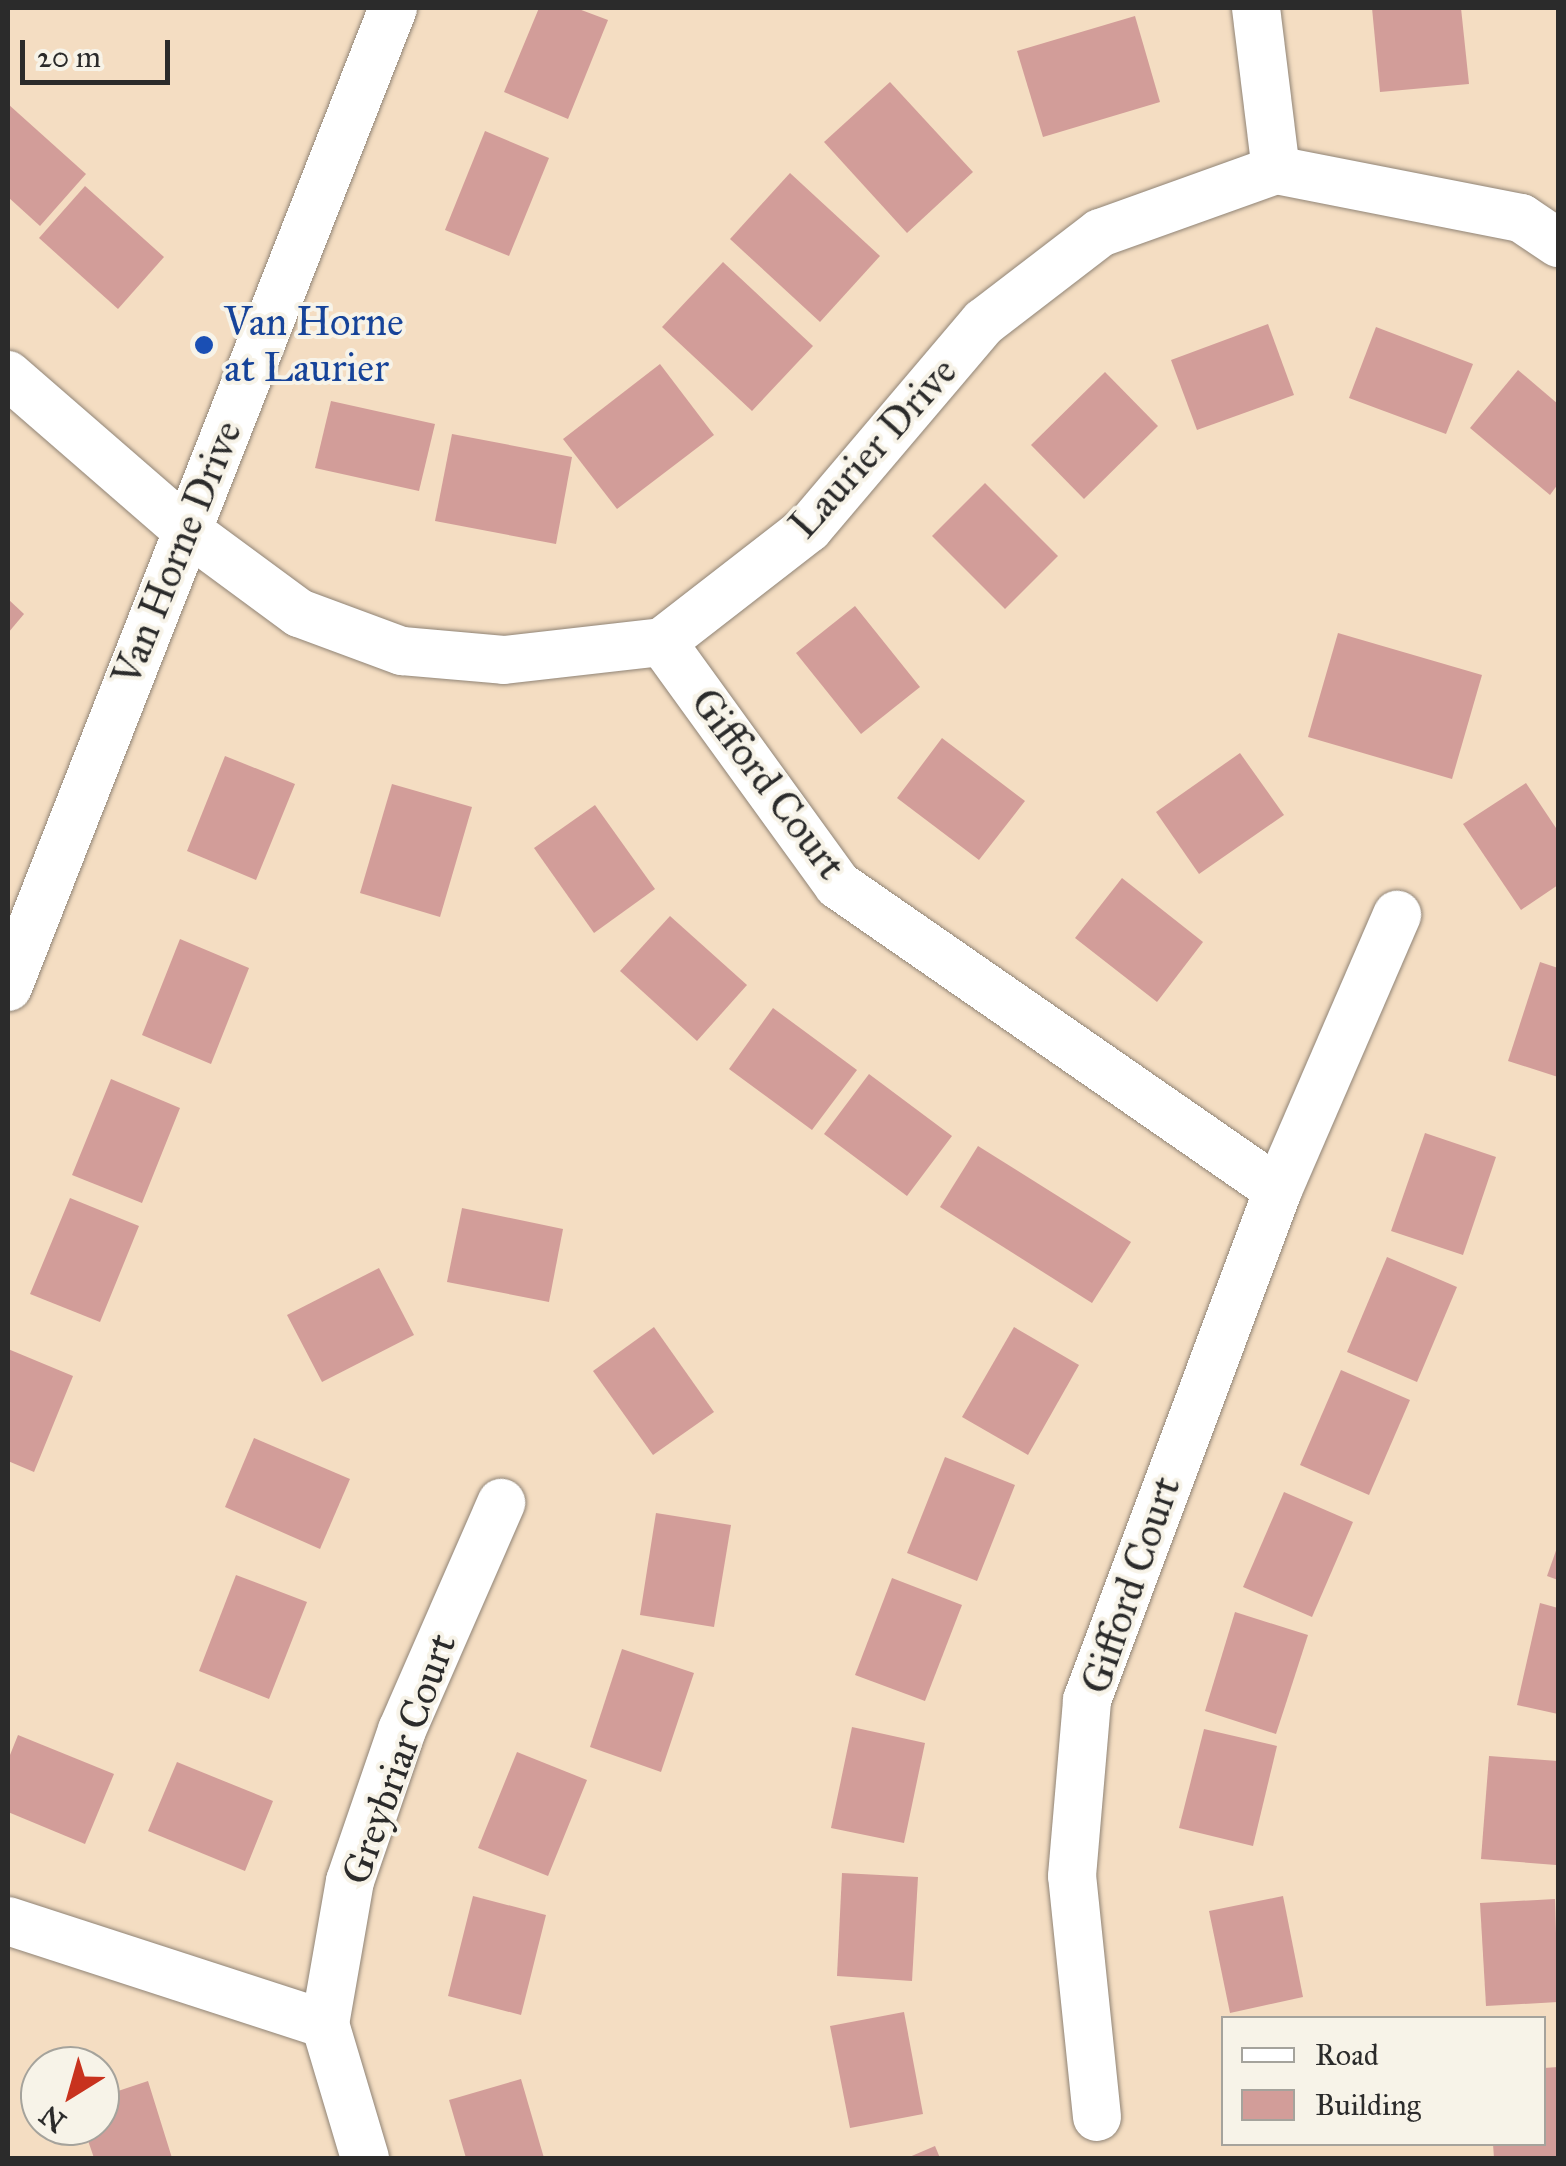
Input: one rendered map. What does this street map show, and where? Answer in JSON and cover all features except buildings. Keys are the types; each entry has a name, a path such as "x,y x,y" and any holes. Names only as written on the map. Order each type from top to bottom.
{"street":[{"name":"Van Horne Drive","path":"8,987 393,8"},
{"path":"1256,8 1276,170 1522,218 1558,243"},
{"name":"Laurier Drive","path":"662,642 809,528 984,322 1077,250 1100,233 1276,170"},
{"path":"8,376 186,529 299,613 402,650 504,660 662,642"},
{"name":"Gifford Court","path":"662,642 838,885 1278,1190"},
{"name":"Gifford Court","path":"1097,2117 1072,1876 1088,1700 1278,1190 1397,915"},
{"name":"Greybriar Court","path":"365,2158 325,2024 350,1881 402,1730 501,1503"},
{"path":"8,1921 325,2024"}],"place":[{"name":"Van Horne at Laurier","path":"204,345"}]}
